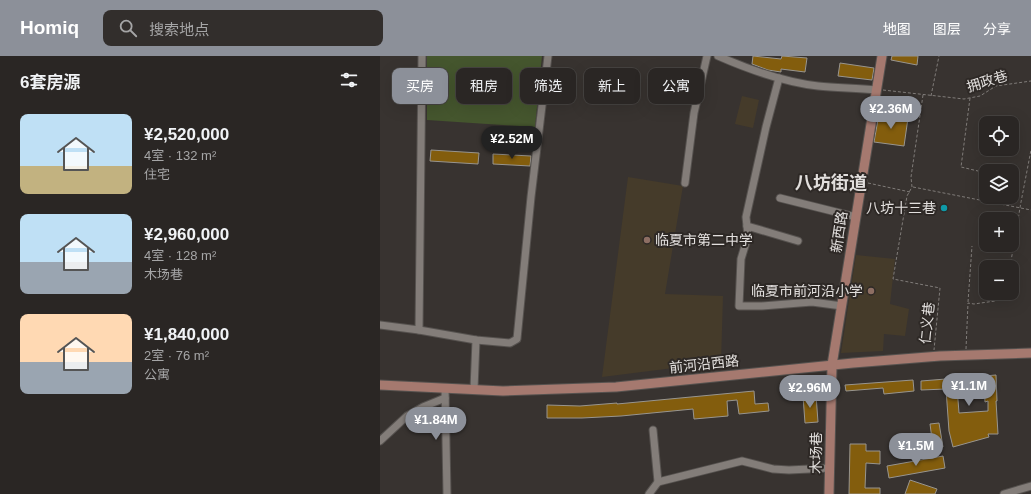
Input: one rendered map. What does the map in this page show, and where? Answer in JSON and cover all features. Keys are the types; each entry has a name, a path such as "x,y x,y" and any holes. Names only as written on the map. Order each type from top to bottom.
{"main road":[{"name":"新西路","path":"832,365 882,56"},
{"name":"前河沿西路","path":"380,385 503,391 616,387 832,365 966,355 1031,354"},
{"name":"木场巷","path":"829,494 832,365"}],"street":[{"path":"419,330 422,56"},
{"path":"380,325 476,340 515,341 518,336 531,197 548,56"},
{"path":"685,182 694,113 707,56"},
{"path":"718,56 751,70 779,78 818,86 876,90"},
{"path":"779,78 759,157 746,217 748,236 741,259 739,306 762,306 812,302 842,306"},
{"path":"780,198 856,217"},
{"path":"747,226 798,241"},
{"path":"474,389 476,340"},
{"path":"445,388 447,494"},
{"path":"380,441 407,416 423,407 445,398"},
{"path":"653,430 658,482"},
{"path":"649,494 658,482 742,461 774,469 789,470 830,468"},
{"path":"1004,494 1031,486"}],"path":[{"path":"931,96 939,56"},
{"name":"拥政巷","path":"876,90 964,99 980,96 996,86 1031,81"},
{"name":"仁义巷","path":"923,95 911,176 912,187 907,196 893,279 940,288 933,357"},
{"path":"970,98 961,167 978,171"},
{"path":"1011,260 1031,150"},
{"path":"862,182 910,192"},
{"path":"912,187 1031,210"},
{"path":"966,355 972,246"},
{"path":"968,303 974,304 995,300"}],"shaded area":[{"path":"742,96 759,100 753,128 735,124"},
{"name":"临夏市第二中学","path":"628,177 683,186 665,294 723,296 721,362 602,377"},
{"name":"临夏市前河沿小学","path":"856,255 895,259 890,304 909,309 905,336 884,334 883,351 841,353"}],"green space":[{"path":"427,56 542,56 541,68 520,68 520,104 537,104 535,127 427,120 427,104 448,104 448,68 427,68"}],"building":[{"path":"753,56 781,59 782,56 807,58 805,72 781,69 781,72 768,70 752,64"},
{"path":"892,56 918,56 917,65 891,60"},
{"path":"840,63 874,68 872,80 838,76"},
{"path":"879,114 908,118 904,146 874,142"},
{"path":"431,150 479,153 478,164 430,161"},
{"path":"493,154 531,156 530,166 493,164"},
{"path":"996,375 998,434 988,434 989,437 953,447 949,431 946,389 921,390 921,381","holes":["984,386 985,402 988,401 988,411 959,413 957,387"]},
{"path":"913,380 914,391 884,394 883,388 846,391 845,385"},
{"path":"754,391 755,404 768,403 769,411 739,414 737,400 727,401 728,416 694,419 693,409 621,416 547,418 547,405 580,406 617,404"},
{"path":"816,395 818,422 805,423 803,396"},
{"path":"939,423 943,447 899,453 898,444 932,439 930,424"},
{"path":"850,444 866,444 866,451 880,451 880,464 866,463 865,488 880,488 880,494 849,494"},
{"path":"943,456 945,468 889,478 887,466"},
{"path":"910,480 937,489 935,494 905,494"}],"place":[{"name":"八坊十三巷","path":"944,208"},
{"name":"临夏市第二中学","path":"647,240"},
{"name":"临夏市前河沿小学","path":"871,291"}],"district":[{"name":"八坊街道","path":"831,183"}]}
